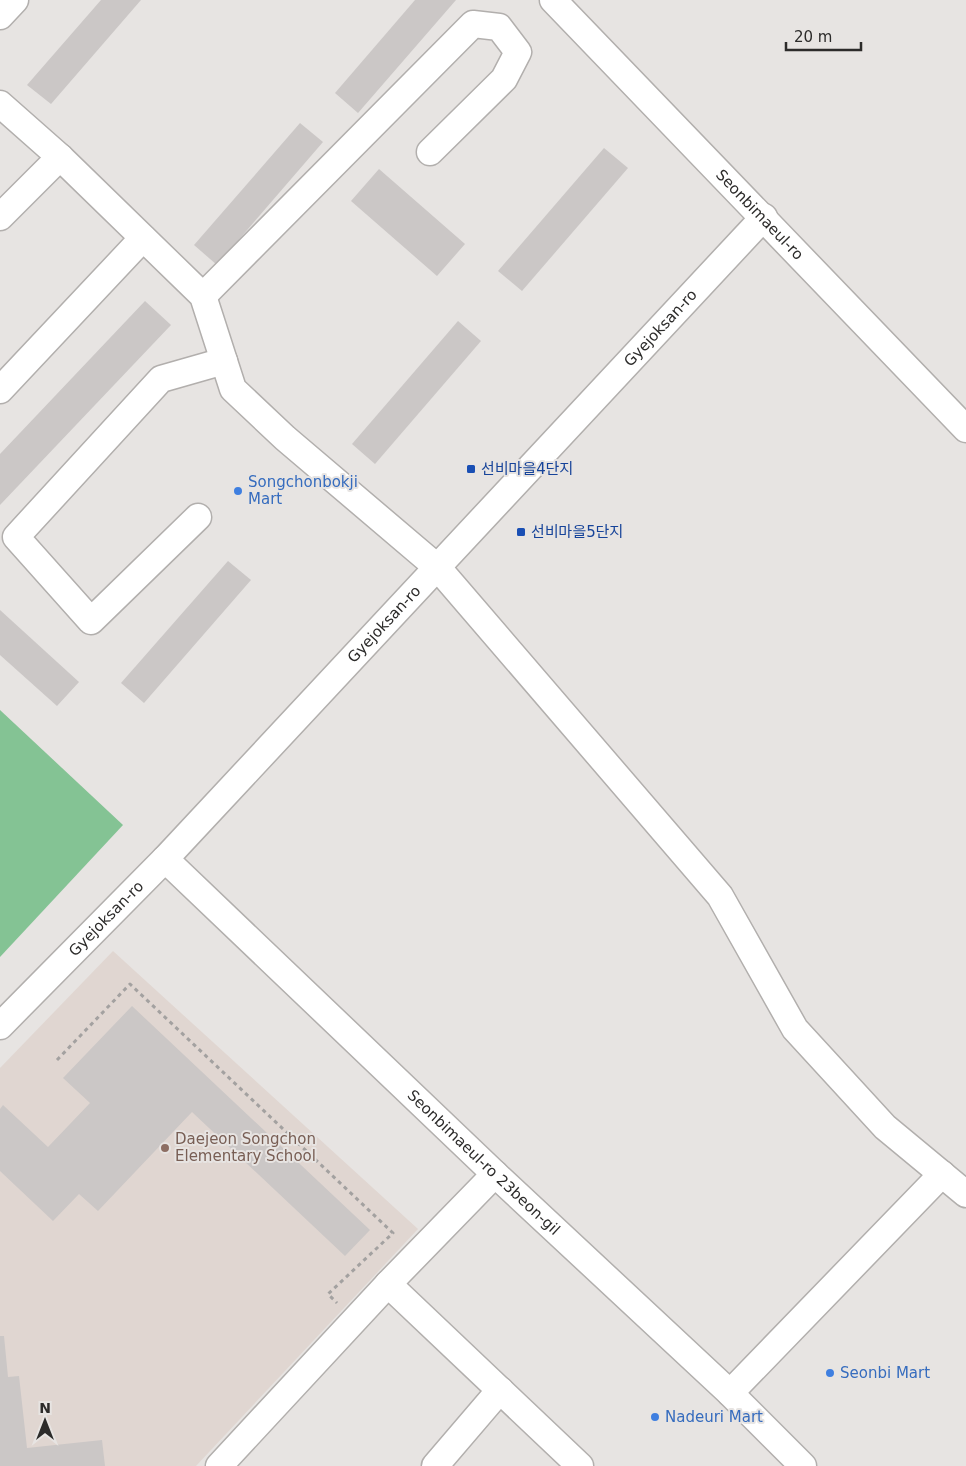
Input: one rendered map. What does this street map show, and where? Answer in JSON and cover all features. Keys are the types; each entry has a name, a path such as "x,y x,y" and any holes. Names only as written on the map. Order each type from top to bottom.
{"street":[{"path":"0,16 16,0"},
{"name":"Seonbimaeul-ro","path":"553,0 764,217 966,429"},
{"path":"202,296 473,24 499,27 518,52 504,79 430,152"},
{"path":"0,104 60,157 202,296 233,390 438,568 720,896 796,1029 885,1127 966,1194"},
{"path":"0,217 60,157"},
{"name":"Gyejoksan-ro","path":"0,1026 165,859 764,217"},
{"path":"0,390 143,238"},
{"path":"198,517 91,621 16,537 160,378 224,361"},
{"name":"Seonbimaeul-ro 23beon-gil","path":"165,859 495,1174 730,1393 803,1466"},
{"path":"219,1466 388,1284 495,1174"},
{"path":"730,1393 942,1174"},
{"path":"388,1284 580,1466"},
{"path":"435,1466 500,1390"}],"path":[{"path":"56,1060 130,984 393,1233 328,1294 354,1320"}],"shaded area":[{"name":"Daejeon Songchon Elementary School","path":"113,951 418,1229 196,1466 0,1466 0,1068"}],"green space":[{"path":"0,710 123,825 0,957"}],"building":[{"path":"101,0 141,0 51,104 27,85"},
{"path":"415,0 456,0 358,113 335,93"},
{"path":"300,123 323,142 217,265 194,245"},
{"path":"604,148 628,168 522,291 498,271"},
{"path":"379,169 465,244 437,276 351,201"},
{"path":"145,301 171,325 0,505 0,454"},
{"path":"458,321 481,341 375,464 352,444"},
{"path":"228,561 251,580 144,703 121,683"},
{"path":"0,610 79,682 57,706 0,655"},
{"path":"132,1006 370,1230 345,1256 192,1112 98,1211 79,1194 53,1221 0,1171 0,1109 3,1105 48,1147 90,1103 63,1078"},
{"path":"0,1336 4,1336 8,1377 19,1376 27,1448 102,1440 105,1466 0,1466"}],"place":[{"name":"선비마을4단지","path":"471,469"},
{"name":"Songchonbokji Mart","path":"238,491"},
{"name":"선비마을5단지","path":"521,532"},
{"name":"Daejeon Songchon Elementary School","path":"165,1148"},
{"name":"Seonbi Mart","path":"830,1373"},
{"name":"Nadeuri Mart","path":"655,1417"}]}
